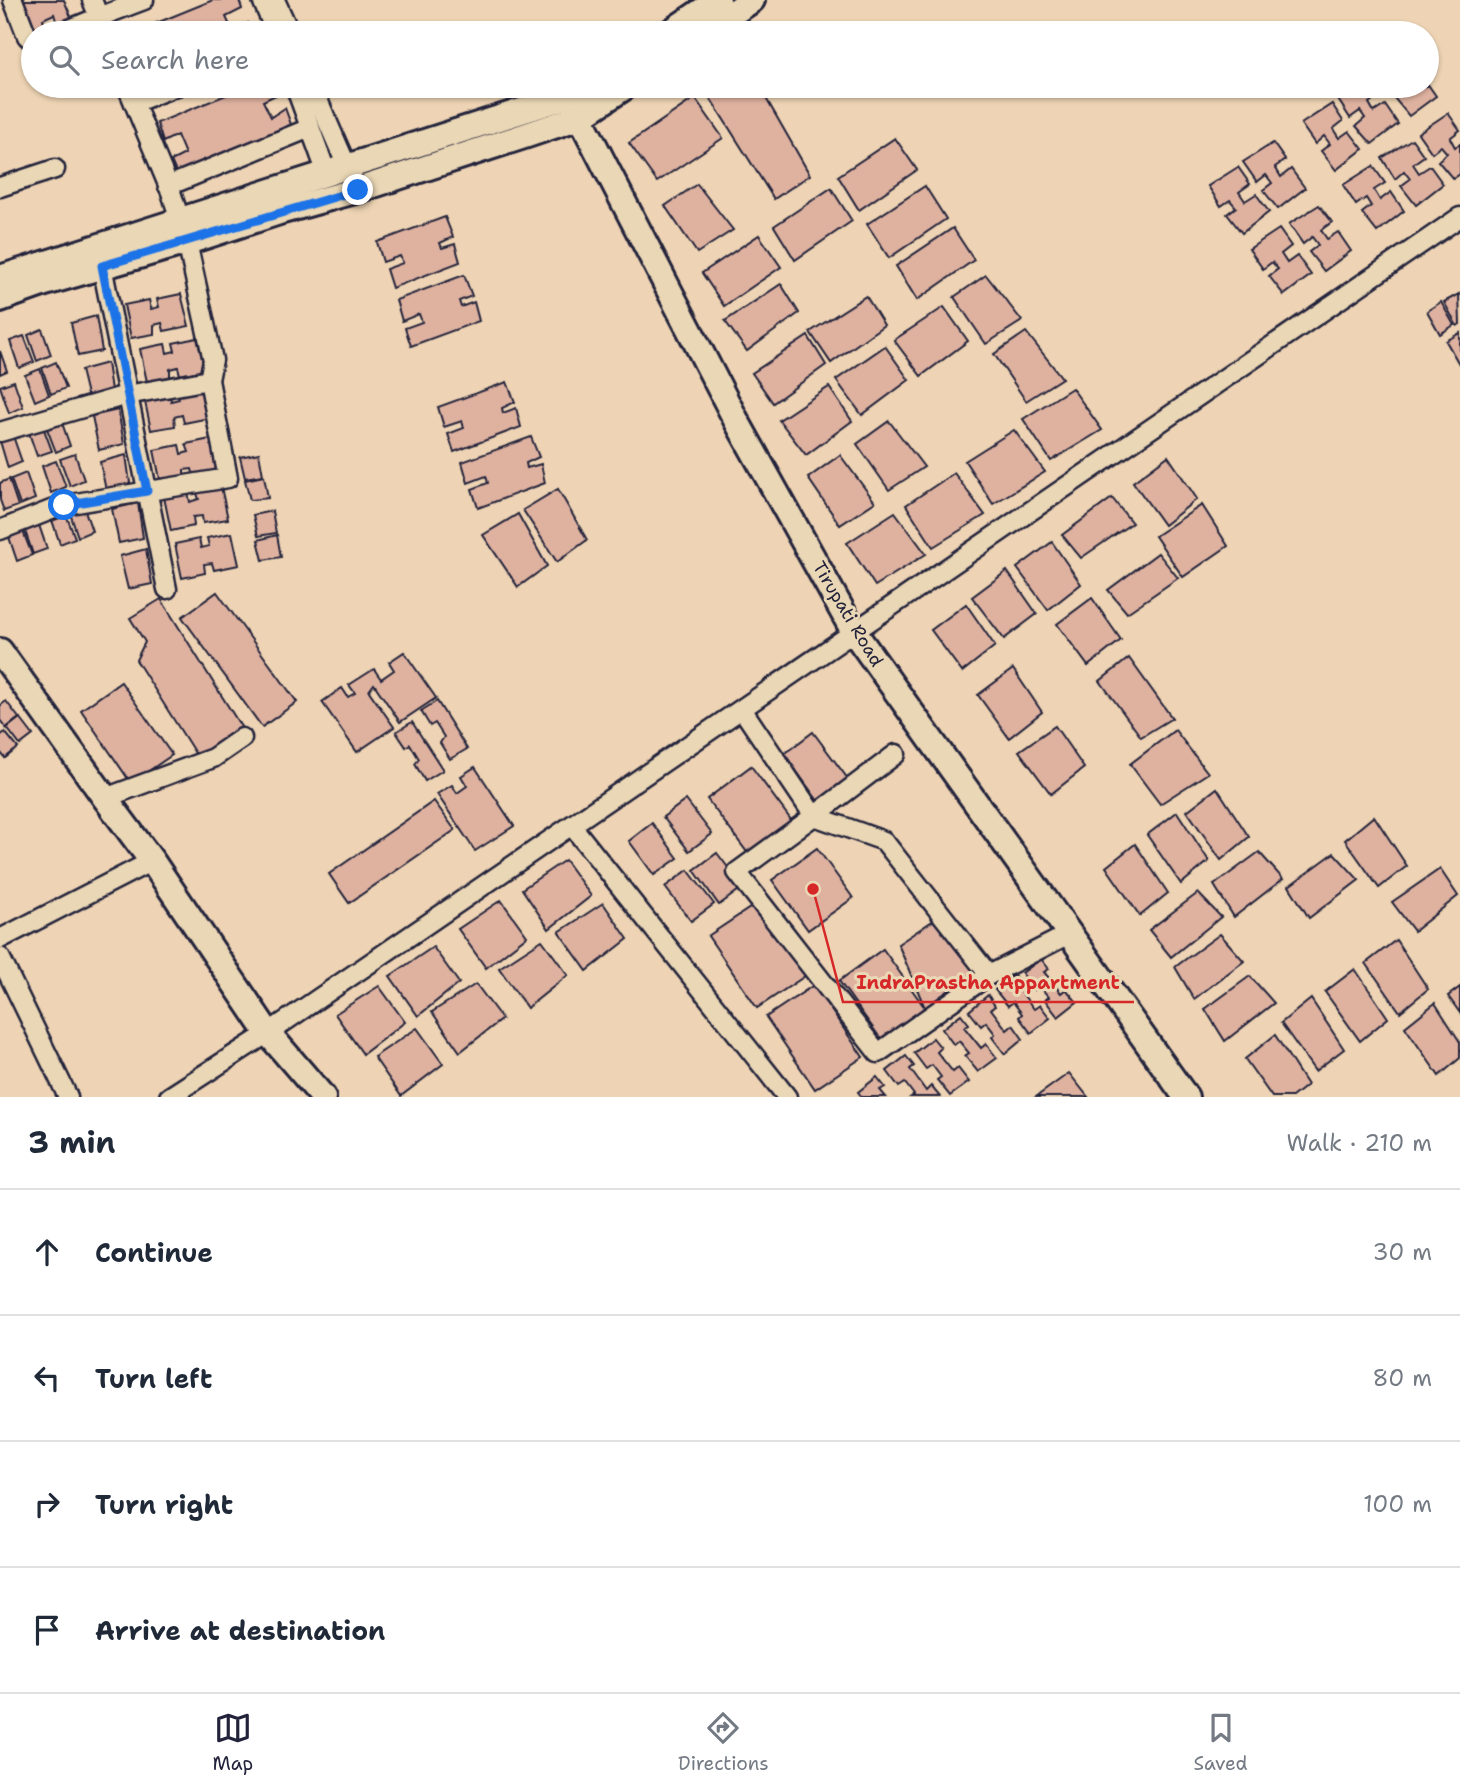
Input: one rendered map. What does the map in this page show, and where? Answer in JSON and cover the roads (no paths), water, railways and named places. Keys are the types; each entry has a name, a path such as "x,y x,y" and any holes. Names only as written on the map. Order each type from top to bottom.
{"street":[{"path":"13,0 21,21"},
{"path":"92,0 100,21"},
{"path":"109,21 144,0"},
{"path":"262,0 271,21"},
{"path":"275,0 284,21"},
{"path":"687,21 718,0"},
{"path":"721,21 752,0"},
{"path":"0,530 64,505 228,478 209,380 212,360 184,231 169,186 133,98"},
{"path":"135,103 147,98"},
{"path":"299,98 310,128 337,170 358,190"},
{"path":"316,98 337,170"},
{"path":"1,281 45,283 102,266 337,170 579,99"},
{"path":"1,281 184,231 279,212 358,190 579,99"},
{"name":"Tirupati Road","path":"579,99 736,420 854,632 1185,1097"},
{"path":"169,186 310,128"},
{"path":"0,187 55,169"},
{"path":"169,1097 268,1033 572,826 1460,217"},
{"path":"102,266 167,589"},
{"path":"0,432 127,395 209,380"},
{"path":"0,651 152,861 268,1033 323,1097"},
{"path":"741,709 814,816 884,841 989,975"},
{"path":"104,798 213,758 242,738"},
{"path":"896,754 737,872 878,1053 989,975 1069,934"},
{"path":"572,826 787,1097"},
{"path":"0,939 152,861"},
{"path":"0,957 68,1097"}],"place":[{"name":"IndraPrastha Appartment","path":"813,889"}]}
